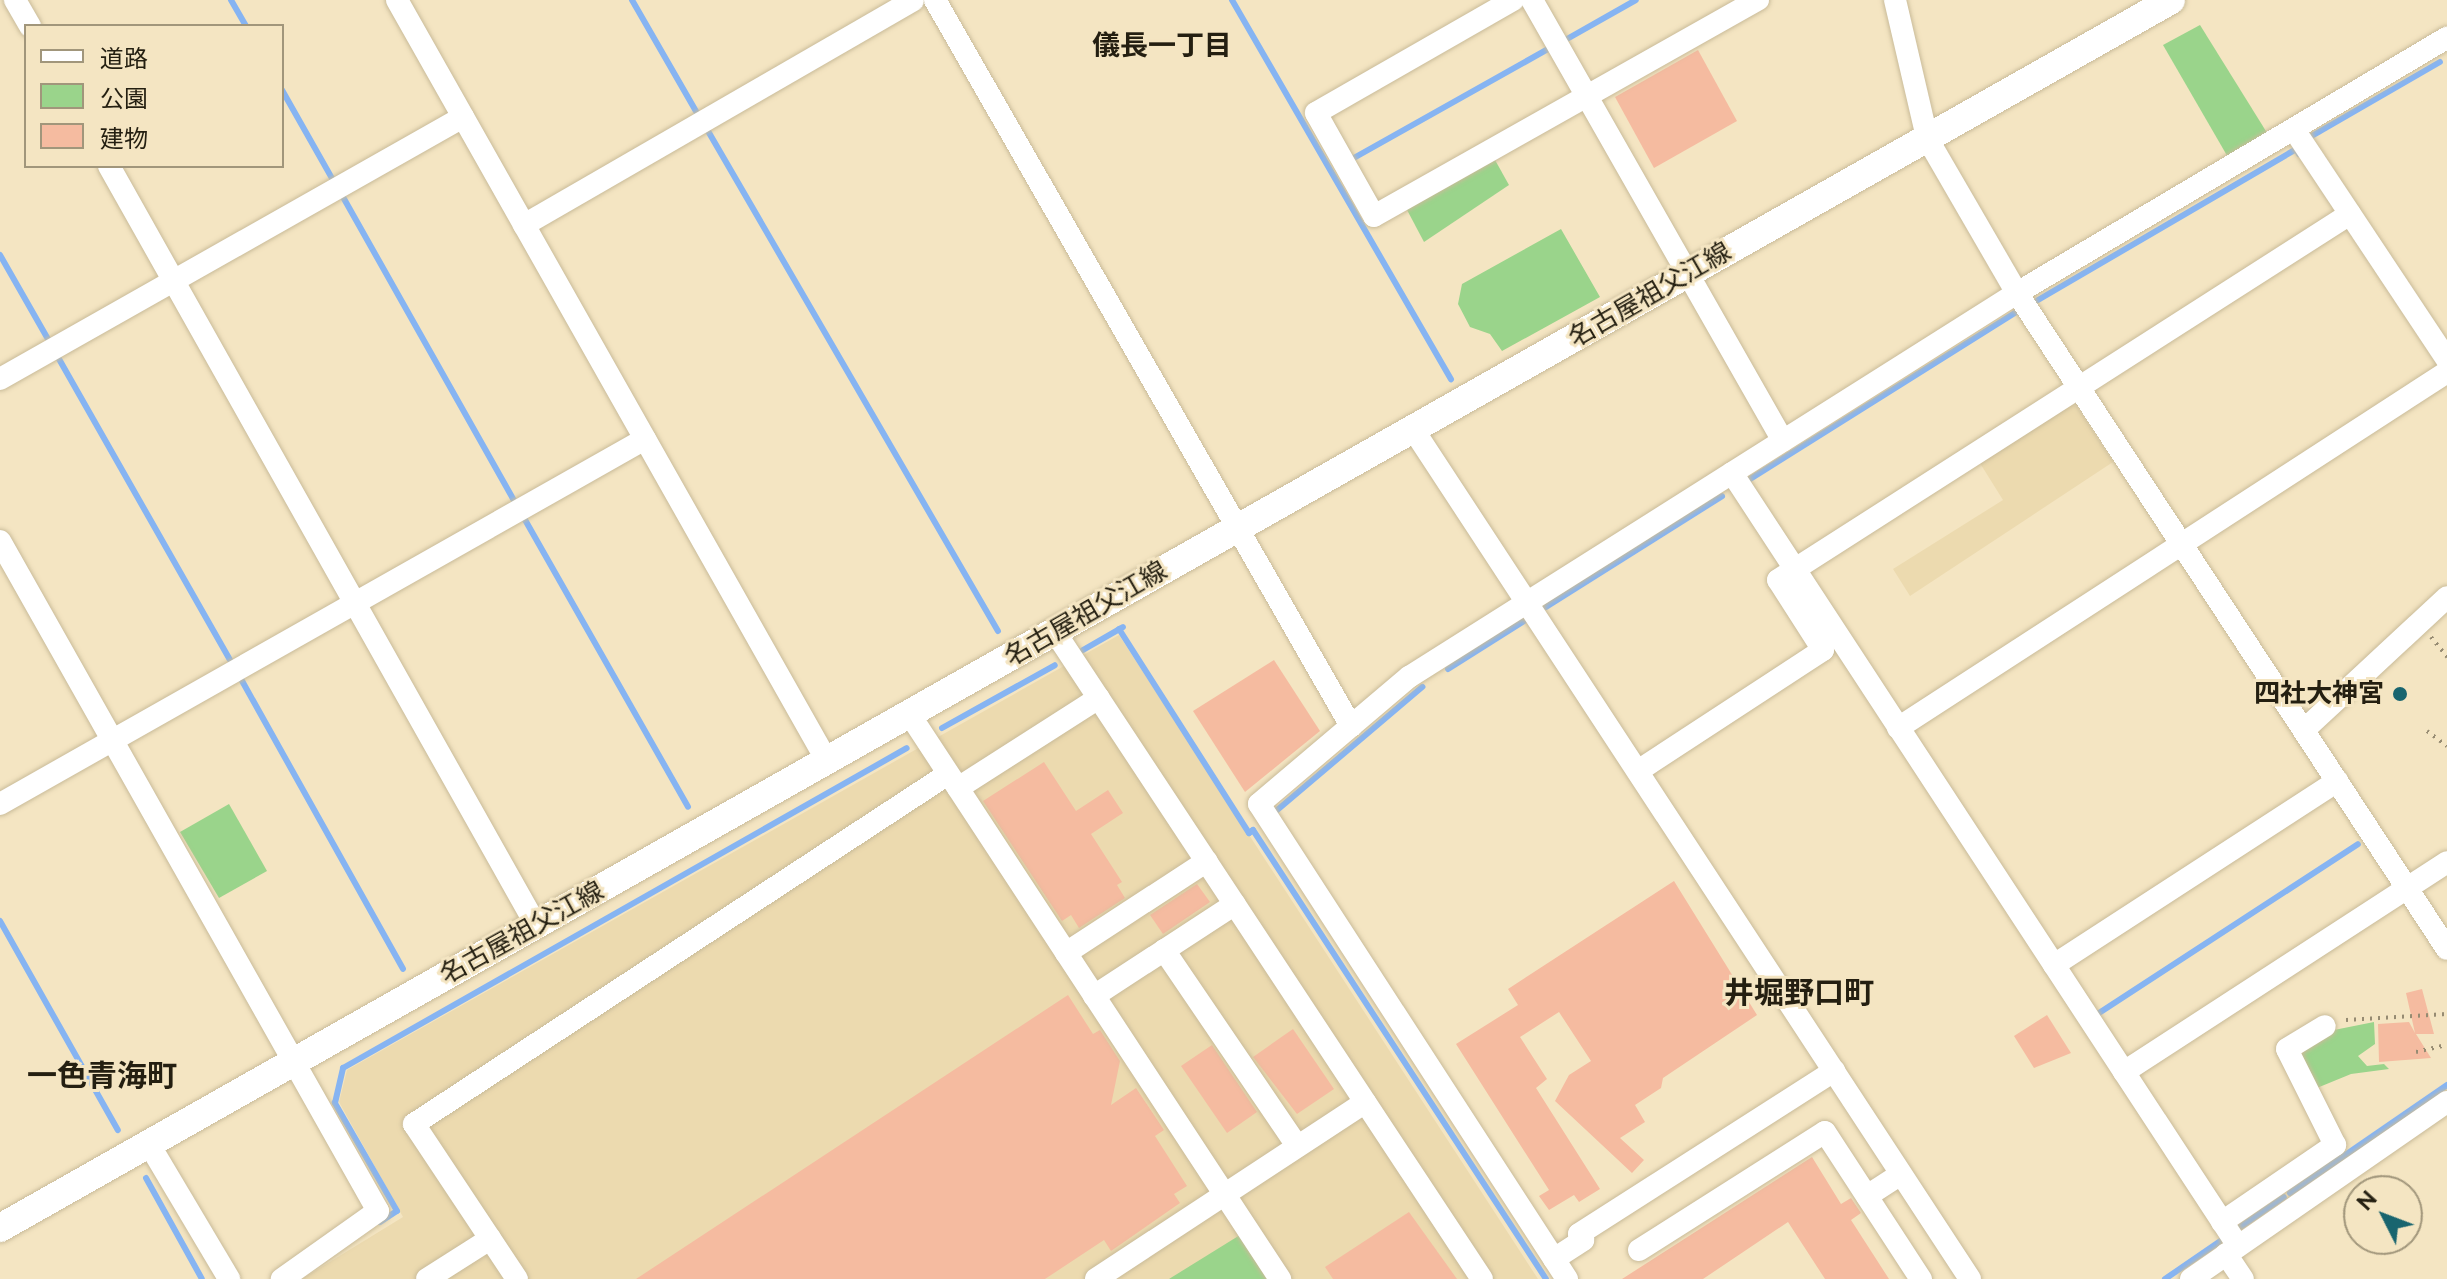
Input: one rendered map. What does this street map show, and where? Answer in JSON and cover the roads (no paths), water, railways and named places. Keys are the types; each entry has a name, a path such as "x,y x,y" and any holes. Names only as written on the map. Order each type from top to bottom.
{"main road":[{"name":"名古屋祖父江線","path":"0,1228 2171,0"}],"street":[{"path":"15,0 29,24"},
{"path":"397,0 827,761"},
{"path":"524,225 913,0"},
{"path":"935,0 1240,527 1351,726"},
{"path":"1513,0 1316,113 1374,216 1758,0"},
{"path":"1532,0 1783,441"},
{"path":"1895,0 1927,138 2017,293 2447,949"},
{"path":"1567,1279 1259,804 1409,677 2017,293 2295,131 2447,38"},
{"path":"0,379 463,117"},
{"path":"2295,131 2447,360"},
{"path":"110,168 536,925"},
{"path":"1638,771 1823,650 1778,580 2350,214"},
{"path":"1898,728 2447,372"},
{"path":"1413,429 1970,1279"},
{"path":"0,804 645,439"},
{"path":"1732,473 2222,1222 2243,1279"},
{"path":"0,541 378,1211 282,1279"},
{"path":"2304,730 2447,597"},
{"path":"1055,632 1482,1279"},
{"path":"517,1279 414,1124 953,781 1099,698"},
{"path":"910,715 1280,1279"},
{"path":"2054,965 2337,781"},
{"path":"1066,953 1207,861"},
{"path":"2124,1072 2447,862"},
{"path":"1094,996 1235,904"},
{"path":"1164,950 1297,1146"},
{"path":"2222,1222 2335,1145 2287,1049 2325,1026"},
{"path":"1554,1259 1583,1240 1579,1234 1834,1071"},
{"path":"1096,1279 1365,1102"},
{"path":"2191,1279 2447,1102"},
{"path":"1639,1250 1825,1132 1921,1279"},
{"path":"149,1144 229,1279"},
{"path":"1867,1196 1901,1174"},
{"path":"427,1279 490,1239"}],"waterway":[{"path":"231,0 245,24"},
{"path":"632,0 698,115"},
{"path":"1232,0 1451,379"},
{"path":"1567,39 1636,0"},
{"path":"1352,159 1548,49"},
{"path":"2310,137 2440,62"},
{"path":"284,94 333,180"},
{"path":"708,131 998,631"},
{"path":"2038,300 2296,149 2299,154"},
{"path":"343,197 515,502"},
{"path":"0,255 48,339"},
{"path":"1747,481 2015,313"},
{"path":"59,359 230,660"},
{"path":"1546,607 1722,496"},
{"path":"524,518 688,807"},
{"path":"1448,669 1524,621"},
{"path":"1083,650 1123,627"},
{"path":"1119,629 1249,833 1253,830 1546,1279"},
{"path":"942,728 1055,665"},
{"path":"241,679 403,969"},
{"path":"1276,811 1422,687"},
{"path":"380,1222 397,1211 335,1103 343,1068 907,748"},
{"path":"2099,1013 2358,844"},
{"path":"0,921 118,1130"},
{"path":"2290,1193 2447,1085"},
{"path":"146,1178 202,1279"},
{"path":"2236,1230 2284,1197"},
{"path":"2165,1279 2222,1240"}],"place":[{"name":"四社大神宮","path":"2400,694"}],"district":[{"name":"儀長一丁目","path":"1162,46"},
{"name":"井堀野口町","path":"1799,993"},
{"name":"一色青海町","path":"102,1076"}]}
